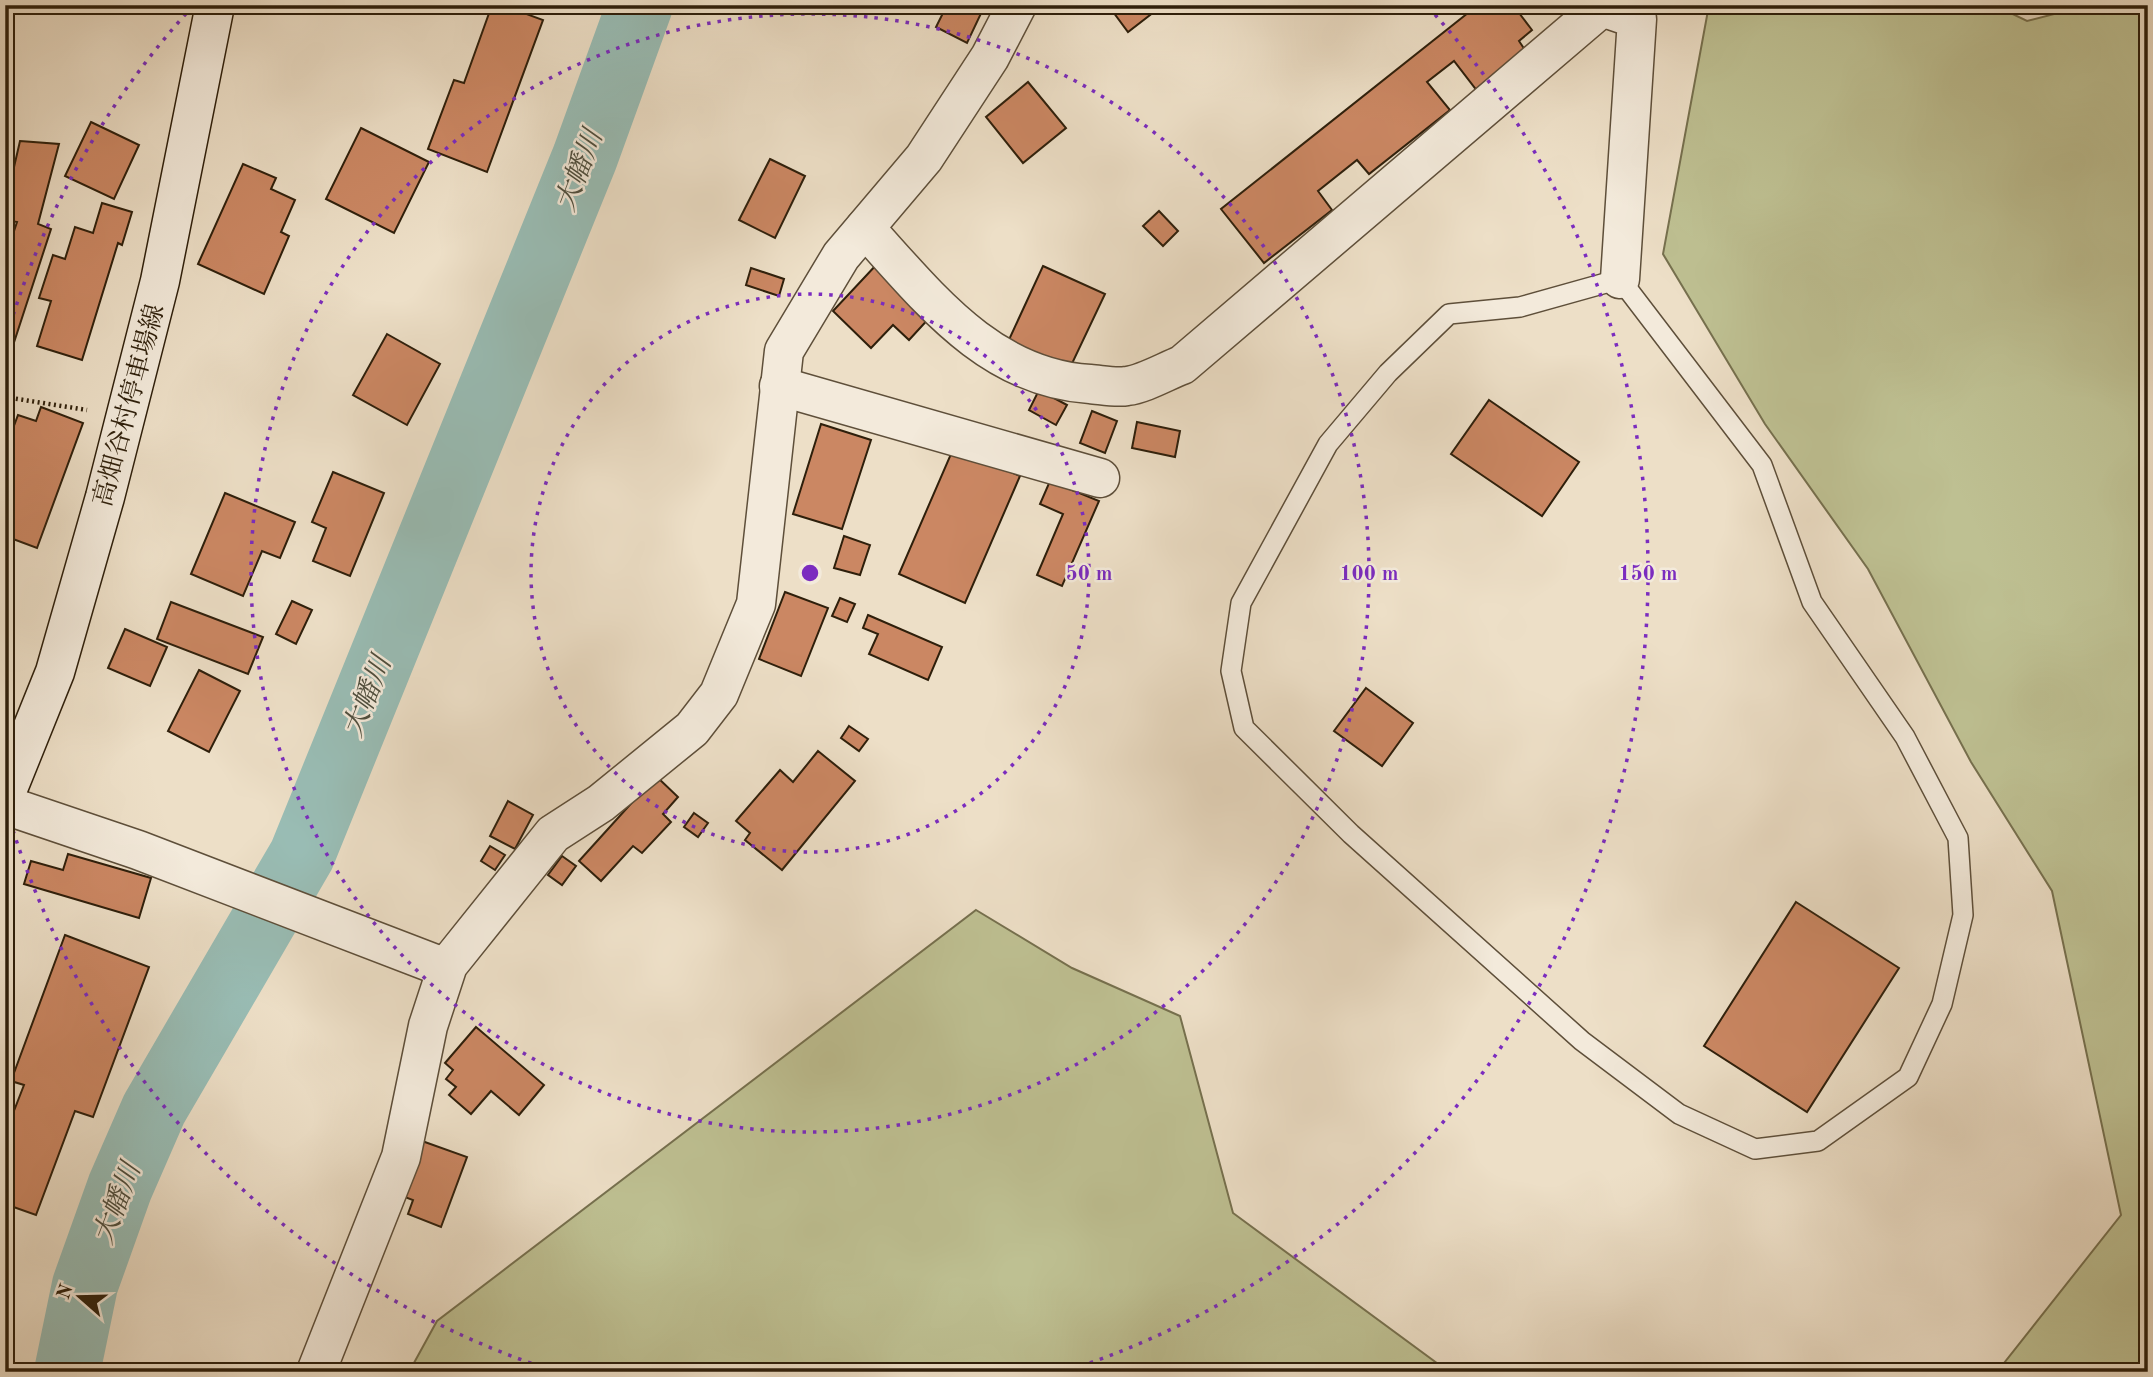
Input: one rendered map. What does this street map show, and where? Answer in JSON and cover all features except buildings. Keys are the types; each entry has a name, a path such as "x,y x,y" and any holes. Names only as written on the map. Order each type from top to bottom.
{"street":[{"name":"高畑谷村停車場線","path":"5,796 55,672 125,418 160,281 215,5"},
{"path":"316,1372 401,1157 441,964 553,834 601,803 692,729 719,694 756,604 784,351 841,256 924,158 990,57 1017,5"},
{"path":"865,228 943,313 983,347 1019,365 1065,382 1127,386 1182,365 1602,7 1637,19 1620,279"},
{"path":"779,386 1100,478"},
{"path":"5,805 198,872 441,964"}],"lane":[{"path":"1620,279 1762,465 1812,602 1905,737 1958,838 1963,915 1942,1004 1931,1028 1908,1077 1818,1141 1755,1149 1678,1114 1582,1041 1351,834 1244,728 1231,671 1241,603 1328,444 1388,373 1449,314 1520,306 1620,279"}],"path":[{"path":"5,397 70,406 125,418"}],"green space":[{"path":"1709,5 1994,5 2027,21 2089,5 2148,5 2148,1372 1997,1372 2121,1215 2052,891 1971,762 1868,569 1765,424 1663,254"},
{"path":"976,910 1072,968 1180,1016 1233,1213 1449,1372 409,1372 437,1321"}],"waterway":[{"name":"大幡川","path":"67,1372 85,1285 120,1187 154,1109 302,855 585,157 640,5"}]}
